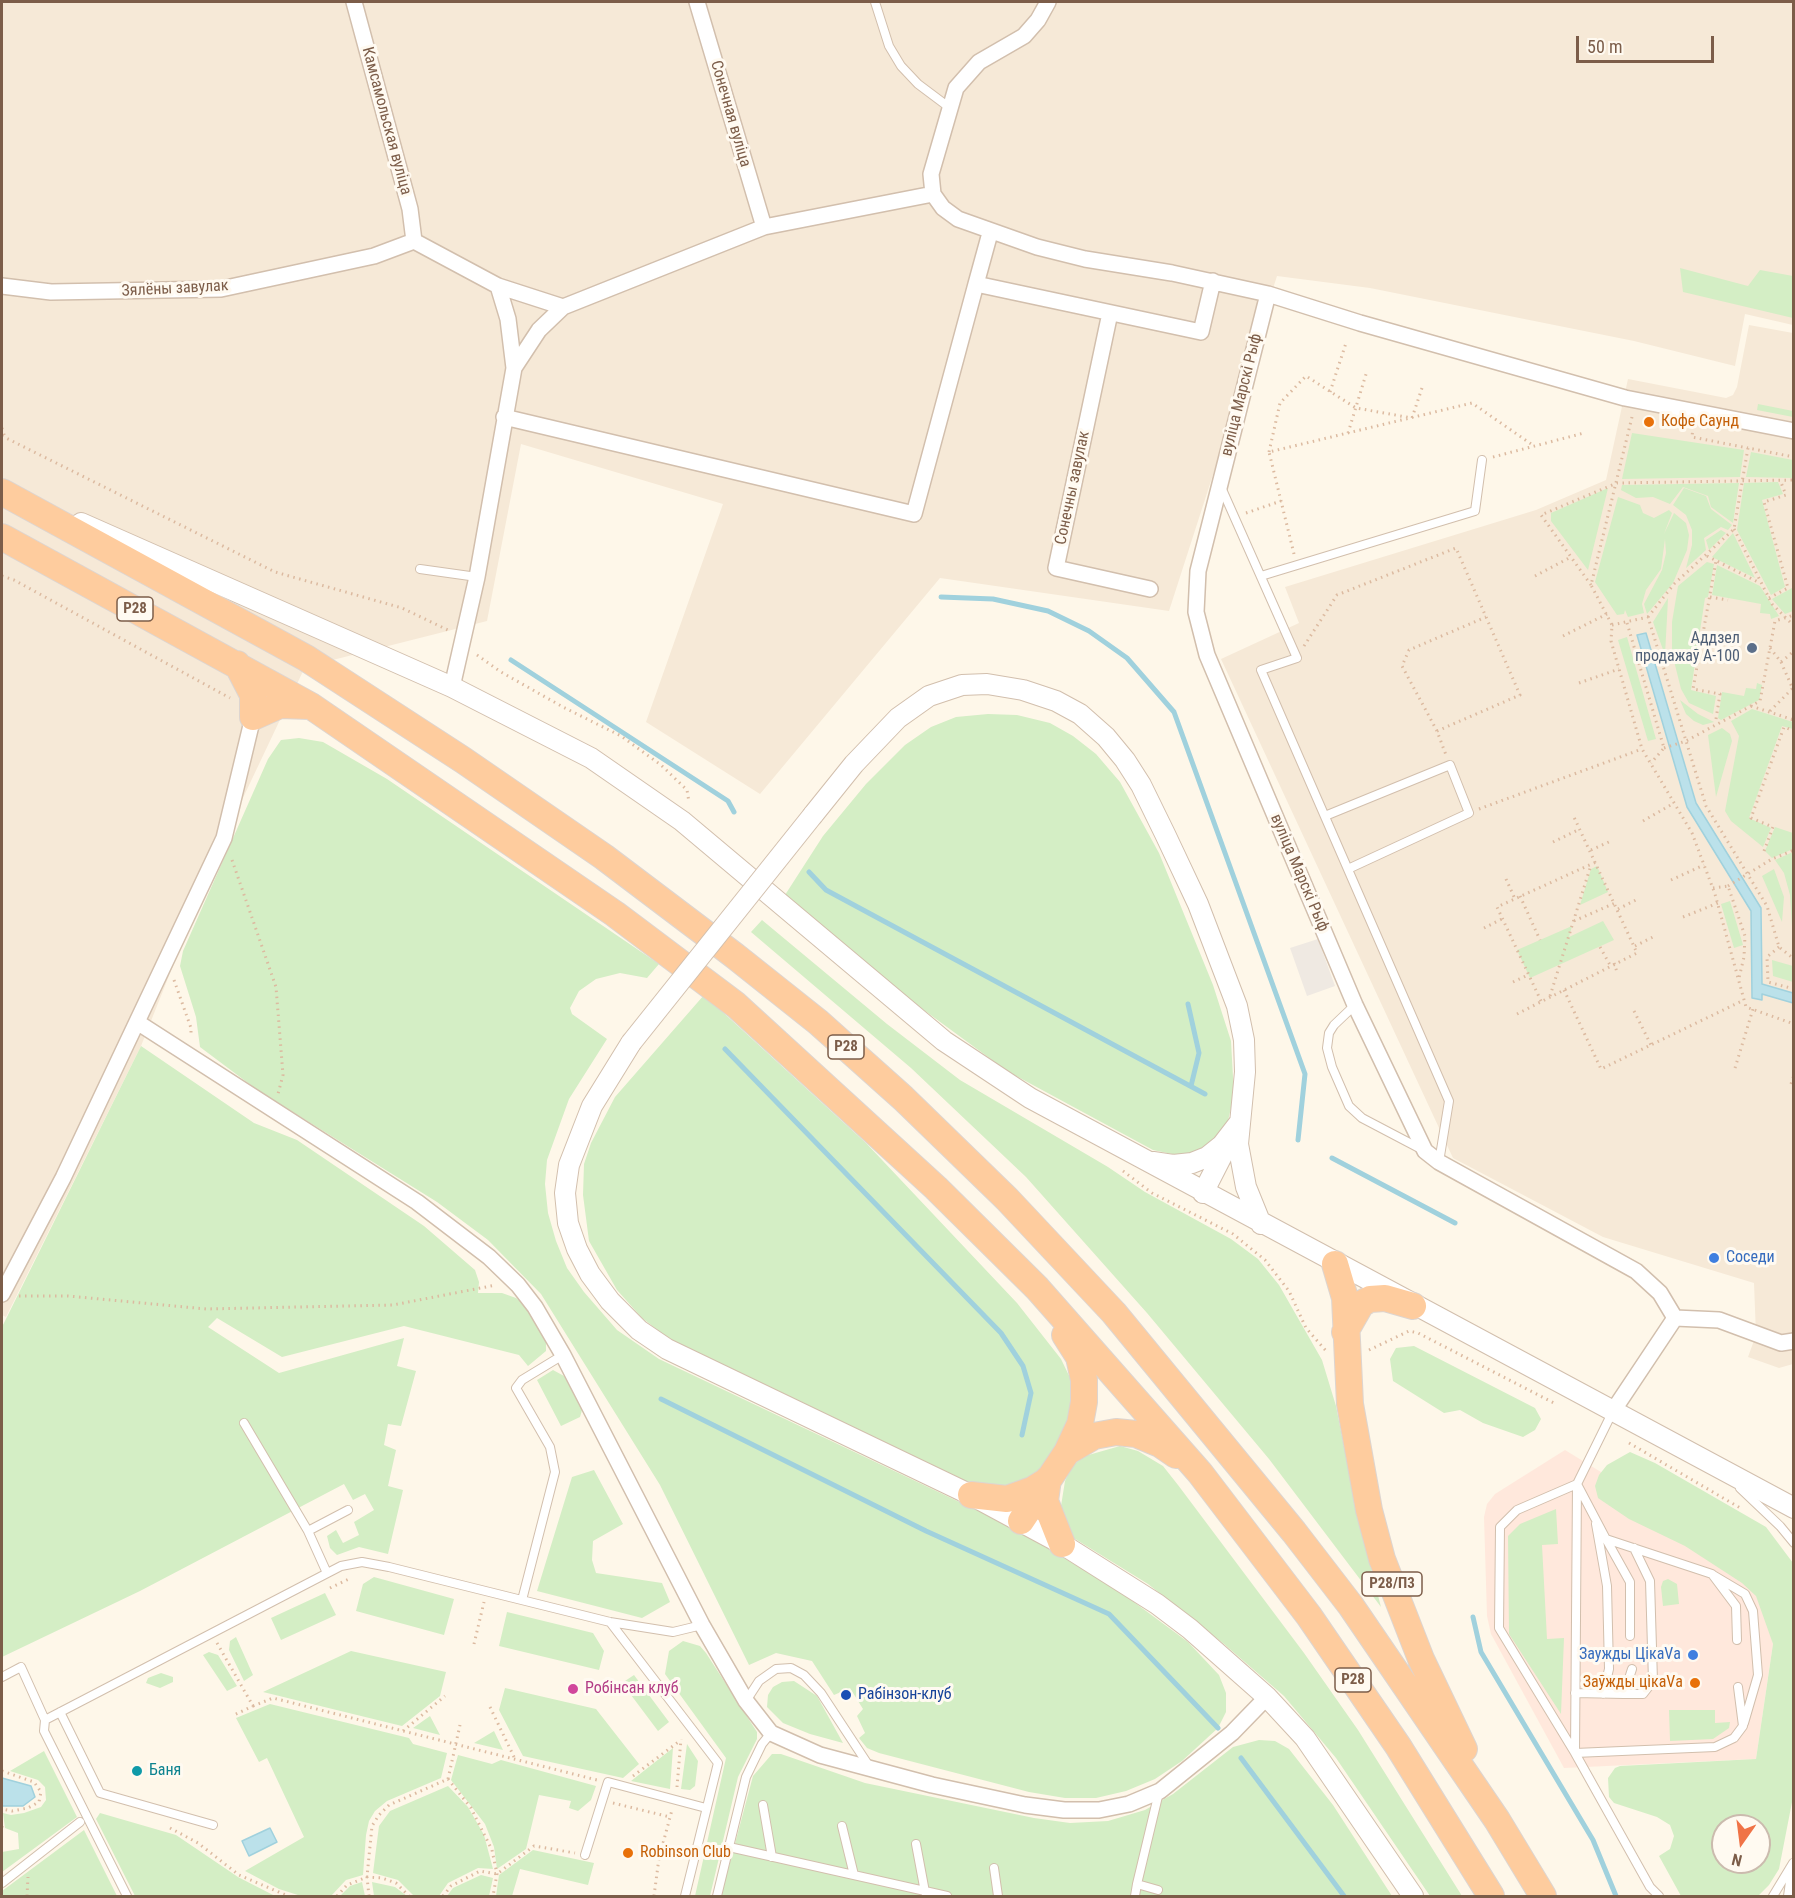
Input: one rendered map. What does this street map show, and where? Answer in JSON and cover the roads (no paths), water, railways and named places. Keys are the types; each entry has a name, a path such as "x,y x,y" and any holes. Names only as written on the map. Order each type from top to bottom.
{"highway":[{"name":"Р28","path":"2,490 316,664 463,760 604,857 818,1022 1007,1198 1114,1313 1193,1407 1351,1606 1497,1820 1542,1896"},
{"name":"Р28","path":"2,537 311,706 615,914 736,1005 936,1188 1037,1288 1200,1473 1309,1616 1373,1709 1491,1896"},
{"path":"2,556 33,554"},
{"path":"237,664 253,696 253,717 279,705 311,706"},
{"name":"Р28/П3","path":"1335,1264 1345,1298 1345,1332 1358,1457 1382,1559 1421,1659 1497,1820"},
{"path":"1021,1521 1067,1452 1080,1424 1084,1380 1079,1357 1037,1288"},
{"path":"1345,1332 1361,1304 1370,1299 1385,1298 1413,1306"},
{"path":"1067,1452 1094,1436 1116,1432 1136,1434 1160,1444 1200,1473"},
{"path":"971,1495 1007,1498 1032,1490 1048,1479"},
{"path":"1048,1479 1046,1501 1062,1544"}],"street":[{"name":"Камсамольская вуліца","path":"354,2 410,209 414,241"},
{"name":"Сонечная вуліца","path":"697,2 764,227"},
{"path":"1047,2 1038,20 1024,36 979,62 965,75 956,88 931,174 933,194 943,208 958,219 990,232 1085,259 1213,281 1268,294 1634,408 1794,431"},
{"path":"514,368 539,330 563,307 764,227 933,194"},
{"path":"504,417 914,514 990,232"},
{"name":"Зялёны завулак","path":"2,286 51,291 221,289 374,256 414,241"},
{"path":"414,241 498,286 563,307"},
{"path":"976,284 1201,332 1213,281"},
{"path":"452,687 477,577 514,368 508,319 498,286"},
{"name":"вуліца Марскі Рыф","path":"1268,294 1219,483 1196,590 1199,632 1355,1005 1425,1151 1439,1162 1636,1271 1660,1293 1675,1318"},
{"name":"Сонечны завулак","path":"1110,313 1056,568 1150,589"},
{"path":"2,490 452,687 553,736 628,782 691,829 944,1041 1030,1098 1413,1306 1794,1508"},
{"path":"1261,1224 1246,1187 1240,1163 1239,1123 1245,1072 1244,1040 1237,1006 1198,904 1141,785 1106,737 1080,714 1056,700 1023,690 987,684 962,685 929,696 898,718 854,764 631,1043 592,1106 569,1166 565,1193 568,1223 577,1249 590,1274 610,1301 639,1330 667,1349 1021,1521 1157,1604 1190,1629 1267,1697 1305,1738 1413,1896"},
{"path":"7,1295 224,838 253,717"},
{"path":"137,1022 417,1202 489,1257 518,1285 535,1307 563,1356 702,1625 746,1701 771,1733 793,1745 872,1770 1025,1805 1064,1810 1099,1810 1129,1804 1160,1791 1232,1733 1267,1697"},
{"path":"1145,1161 1173,1165 1192,1163 1207,1157 1222,1145 1239,1123"},
{"path":"1203,1193 1239,1123"},
{"path":"1612,1411 1675,1318 1719,1320 1781,1343 1794,1341"}],"lane":[{"path":"875,2 889,46 901,66 918,84 950,108"},
{"path":"1261,576 1475,511 1482,460"},
{"path":"1219,483 1297,658 1262,670 1449,1101 1439,1162"},
{"path":"420,569 477,577"},
{"path":"1325,816 1450,765 1469,813 1348,869"},
{"path":"1355,1005 1334,1025 1329,1033 1328,1048 1332,1067 1349,1106 1362,1118 1425,1151"},
{"path":"522,1600 555,1472 550,1447 516,1388 522,1380 563,1356"},
{"path":"1575,1754 1577,1484 1612,1411"},
{"path":"244,1423 308,1531 327,1573"},
{"path":"1722,1470 1780,1526 1794,1543"},
{"path":"1577,1484 1630,1582 1630,1636"},
{"path":"1577,1484 1517,1510 1500,1527 1499,1628 1575,1754 1650,1887 1659,1896"},
{"path":"308,1531 348,1510"},
{"path":"1594,1516 1607,1586 1609,1669 1603,1694"},
{"path":"1575,1754 1716,1747 1734,1738 1743,1726 1758,1675 1753,1611 1745,1594 1734,1585 1712,1575 1606,1539"},
{"path":"1575,1693 1643,1694 1653,1681 1650,1581 1634,1548"},
{"path":"45,1720 341,1566 362,1562 609,1622 673,1632 702,1625"},
{"path":"1712,1575 1736,1605 1737,1640"},
{"path":"609,1622 718,1763 685,1896"},
{"path":"2,1677 21,1667 45,1720 44,1731 127,1896"},
{"path":"746,1701 759,1681 776,1669 791,1668 804,1675 821,1693 872,1770"},
{"path":"1624,1694 1632,1669"},
{"path":"1738,1687 1743,1726"},
{"path":"60,1712 100,1793 213,1825"},
{"path":"717,1896 746,1777 762,1744 771,1733"},
{"path":"585,1855 608,1782 706,1808"},
{"path":"1135,1896 1160,1791"},
{"path":"763,1804 772,1857"},
{"path":"2,1883 80,1822"},
{"path":"842,1826 854,1875"},
{"path":"916,1844 925,1892"},
{"path":"729,1847 946,1896"},
{"path":"1773,1896 1793,1862"},
{"path":"1788,1896 1793,1862"},
{"path":"993,1868 999,1896"},
{"path":"1137,1884 1158,1890"}],"water":[{"path":"1646,633 1696,803 1761,908 1762,984 1793,993 1793,1003 1762,994 1762,1000 1752,998 1751,911 1687,807 1637,635"},
{"path":"2,1778 31,1786 35,1797 23,1806 2,1806"},
{"path":"270,1828 277,1842 249,1856 242,1841"}],"waterway":[{"path":"941,597 993,599 1048,611 1089,631 1127,658 1174,712 1305,1074 1298,1140"},
{"path":"511,660 728,801 734,812"},
{"path":"809,872 826,890 1205,1094"},
{"path":"1188,1004 1199,1053 1191,1086"},
{"path":"725,1049 1001,1333 1023,1366 1031,1393 1022,1435"},
{"path":"1332,1158 1455,1223"},
{"path":"661,1399 926,1531 1109,1614 1218,1728"},
{"path":"1473,1617 1481,1652 1593,1840 1616,1896"},
{"path":"1241,1758 1344,1896"}],"place":[{"name":"Кофе Саунд","path":"1649,422"},
{"name":"Аддзел продажаў А-100","path":"1752,648"},
{"name":"Соседи","path":"1714,1258"},
{"name":"Заужды ЦікаVа","path":"1693,1655"},
{"name":"Заўжды цікаVа","path":"1695,1683"},
{"name":"Робінсан клуб","path":"573,1689"},
{"name":"Рабінзон-клуб","path":"846,1695"},
{"name":"Баня","path":"137,1771"},
{"name":"Robinson Club","path":"628,1853"}]}
